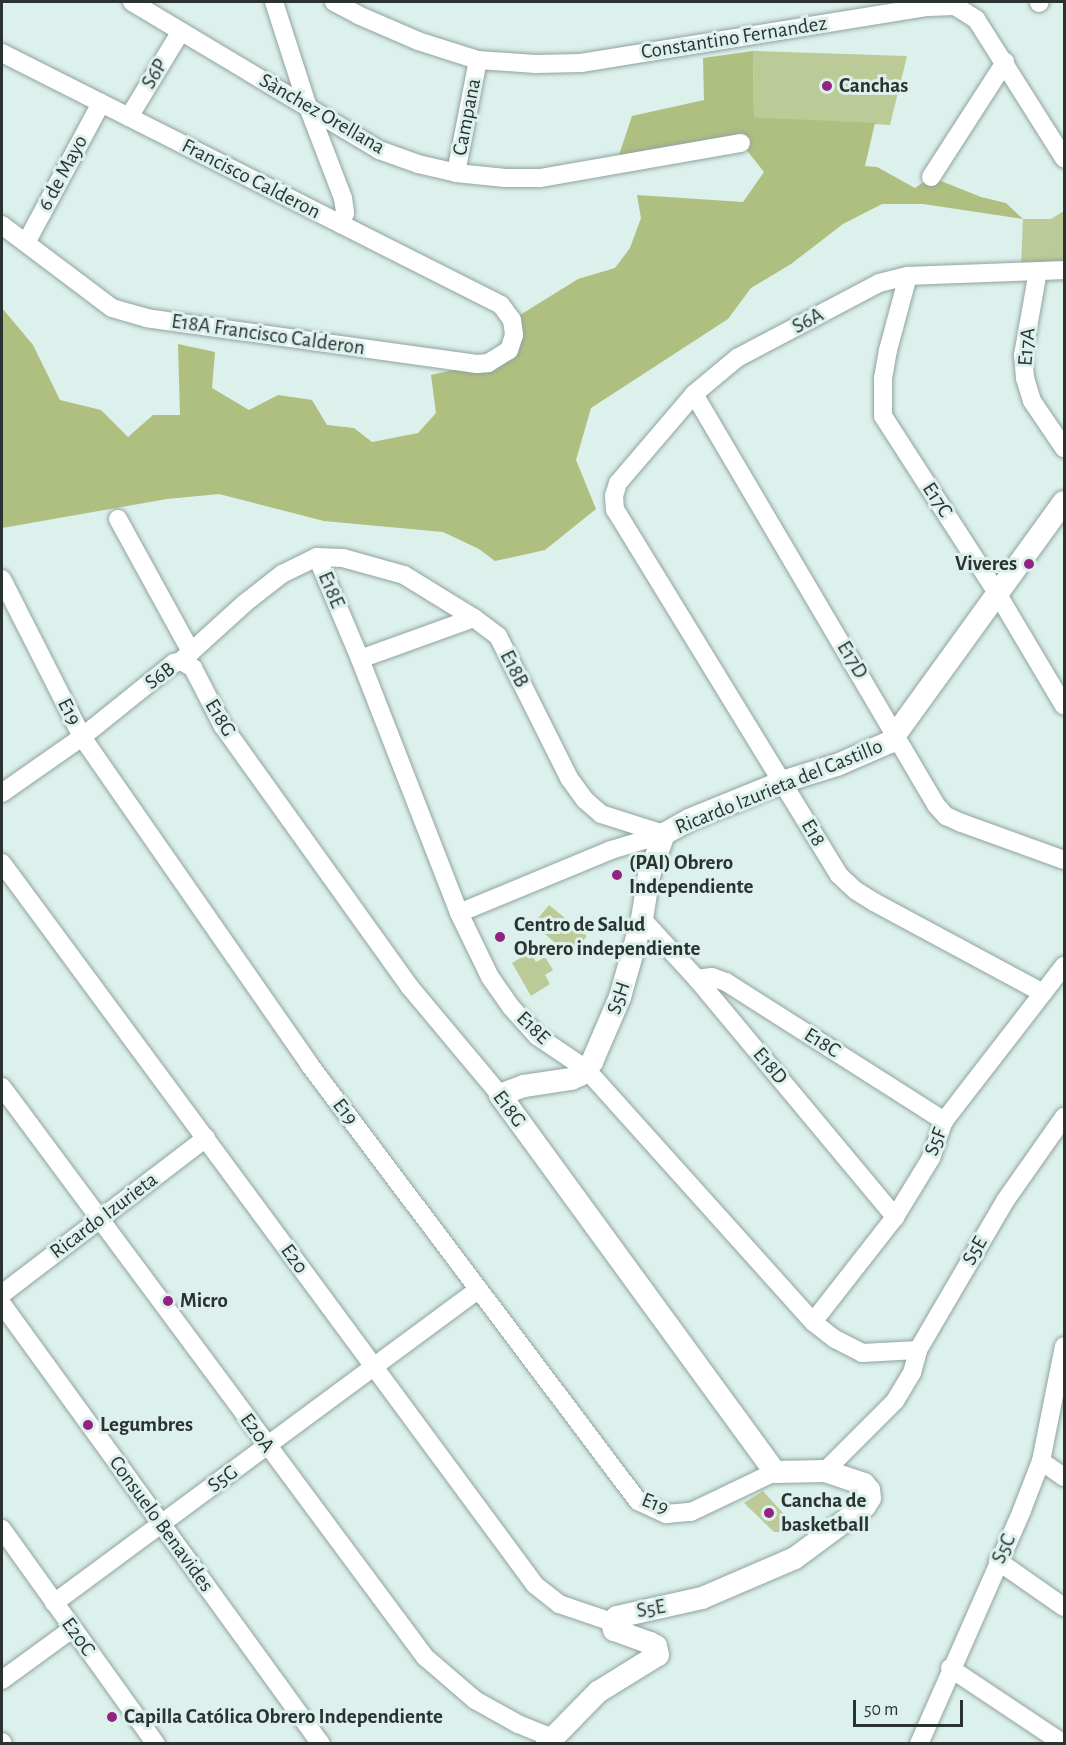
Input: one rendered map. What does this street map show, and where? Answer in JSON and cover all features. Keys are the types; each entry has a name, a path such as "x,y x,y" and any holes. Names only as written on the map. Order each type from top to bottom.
{"street":[{"name":"Sànchez Orellana","path":"132,2 380,150 418,164 456,173 505,178 540,178 741,143"},
{"path":"274,2 308,107 343,198 345,213 341,224"},
{"name":"Constantino Fernandez","path":"334,2 418,41 478,60 581,63 928,7 955,6 976,19 1065,158"},
{"name":"S6P","path":"129,117 181,31"},
{"name":"Francisco Calderon","path":"2,52 501,305"},
{"name":"Campana","path":"456,173 478,60"},
{"path":"931,177 1005,62"},
{"name":"6 de Mayo","path":"26,243 101,103"},
{"name":"E18A Francisco Calderon","path":"2,225 112,308 147,318 477,364 496,360 509,350 514,335 512,320 501,305"},
{"name":"S6A","path":"614,496 618,483 694,394 737,358 879,283 908,276 1065,270"},
{"name":"E17A","path":"1038,271 1023,356 1024,378 1032,401 1065,448"},
{"name":"E17C","path":"908,276 888,350 883,378 883,416 997,593 1065,706"},
{"name":"E17D","path":"694,394 936,805 946,816 1065,860"},
{"name":"E18","path":"614,496 615,510 839,875 855,890 1043,993"},
{"name":"Ricardo Izurieta del Castillo","path":"459,913 611,850 664,834 689,820 782,782 837,765 883,746 897,736 997,593 1065,502"},
{"name":"E18G","path":"117,519 223,726 409,986 500,1095 775,1472"},
{"name":"S6B","path":"2,794 82,737 174,663 186,657 282,574 317,557"},
{"name":"E18B","path":"317,557 343,558 404,575 474,618 498,636 568,778 585,800 601,814 664,834"},
{"name":"E18E","path":"317,557 360,659 459,913 489,977 511,1007 537,1036 586,1069 813,1323 835,1339 862,1353 918,1350"},
{"name":"E19","path":"2,579 82,737 309,1064 638,1501 666,1514 691,1512 775,1472"},
{"path":"360,659 474,618"},
{"name":"S5H","path":"586,1069 604,1039 620,998 642,919 649,875 664,834"},
{"name":"E20","path":"2,863 535,1585 559,1604 612,1622"},
{"name":"E18D","path":"642,919 697,980 895,1217"},
{"name":"S5F","path":"813,1323 895,1217 930,1158 944,1121 1065,966"},
{"name":"E18C","path":"697,980 712,977 726,982 944,1121"},
{"path":"500,1095 524,1086 571,1079 586,1069"},
{"name":"E20A","path":"2,1087 267,1448 425,1657 475,1700 549,1740"},
{"name":"S5E","path":"549,1740 598,1692 658,1655 656,1646 617,1633 612,1622 622,1615 702,1598 795,1558 864,1506 870,1498 869,1490 864,1484 825,1471 895,1401 912,1373 918,1350 1005,1201 1065,1117"},
{"name":"Ricardo Izurieta","path":"2,1294 206,1138"},
{"name":"S5G","path":"54,1603 267,1448 479,1289"},
{"name":"Consuelo Benavides","path":"2,1304 321,1743"},
{"name":"S5C","path":"919,1743 1041,1461 1065,1346"},
{"path":"1041,1461 1065,1477"},
{"path":"775,1472 825,1471"},
{"name":"E20C","path":"2,1529 156,1743"},
{"path":"998,1561 1065,1606"},
{"path":"2,1680 72,1629"},
{"path":"950,1668 1064,1743"}],"green space":[{"name":"Canchas","path":"753,51 907,56 890,125 754,117"},
{"path":"753,51 754,117 875,123 865,166 877,167 915,188 931,177 981,197 1006,203 1023,219 923,204 882,204 843,224 791,264 751,288 728,319 591,408 576,460 596,509 545,550 495,561 479,549 443,532 324,521 219,494 167,499 2,528 2,308 33,345 60,400 101,410 128,437 153,415 180,415 178,344 215,352 212,388 249,410 278,395 312,400 327,425 354,428 372,442 418,433 436,413 431,375 496,360 512,320 578,279 615,268 630,248 641,218 637,195 743,202 764,172 741,143 618,158 632,116 704,100 703,58"},
{"path":"1064,211 1064,265 1021,266 1023,219 1051,219"},
{"path":"549,905 587,936 571,956 533,924"},
{"path":"530,952 536,962 545,957 553,970 545,975 550,984 531,996 512,963"},
{"name":"Cancha de basketball","path":"763,1491 793,1524 784,1532 774,1532 744,1503"}],"place":[{"name":"Canchas","path":"827,86"},
{"name":"Viveres","path":"1029,564"},
{"name":"(PAI) Obrero Independiente","path":"617,875"},
{"name":"Centro de Salud Obrero independiente","path":"500,937"},
{"name":"Micro","path":"168,1301"},
{"name":"Legumbres","path":"88,1425"},
{"name":"Cancha de basketball","path":"769,1513"},
{"name":"Capilla Católica Obrero Independiente","path":"112,1717"}]}
